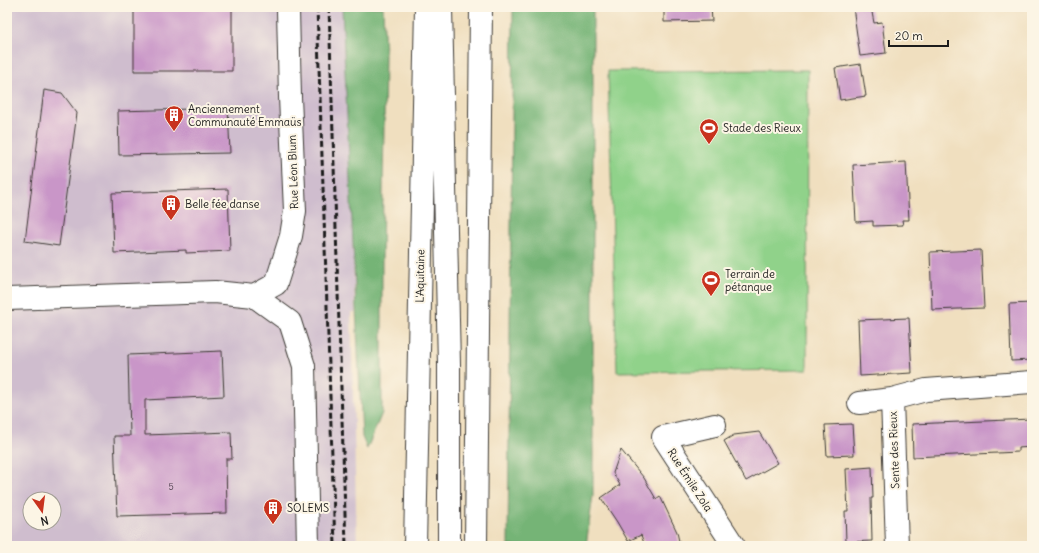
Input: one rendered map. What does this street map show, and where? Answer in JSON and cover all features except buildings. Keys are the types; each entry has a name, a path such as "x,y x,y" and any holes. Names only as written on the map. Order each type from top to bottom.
{"main road":[{"name":"L'Aquitaine","path":"415,546 426,7"},
{"path":"441,7 449,365 449,546"},
{"path":"476,546 480,7"},
{"name":"Rue Léon Blum","path":"254,296 276,284 291,236 296,211 290,97 288,9"},
{"path":"7,299 215,292 254,296 290,322 304,366 308,546"},
{"name":"Sente des Rieux","path":"897,546 892,399 926,390 1032,382"},
{"path":"859,403 892,399"},
{"name":"Rue Émile Zola","path":"714,425 663,437 734,546"}],"shaded area":[{"path":"7,7 344,7 355,312 351,312 357,546 7,546"}],"green space":[{"path":"342,7 383,7 385,56 382,262 382,413 367,449 362,437"},
{"path":"513,7 593,7 593,495 586,546 508,546"},
{"path":"808,70 807,370 617,372 608,71"}],"railway":[{"path":"317,7 335,546"},
{"path":"329,7 346,546"}],"place":[{"name":"Anciennement Communauté Emmaüs","path":"174,132"},
{"name":"Stade des Rieux","path":"709,145"},
{"name":"Belle fée danse","path":"171,221"},
{"name":"Terrain de pétanque","path":"711,297"},
{"name":"SOLEMS","path":"273,525"}]}
